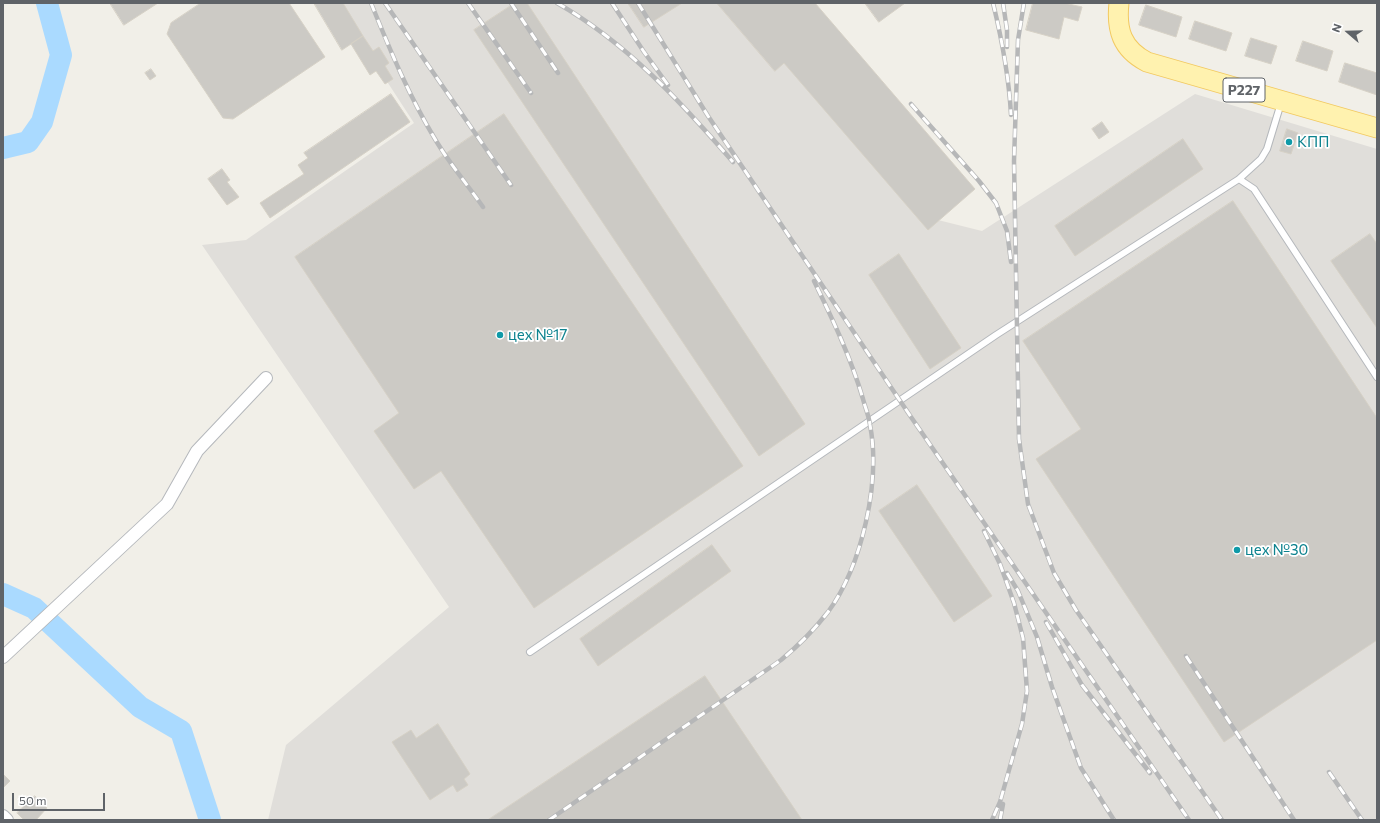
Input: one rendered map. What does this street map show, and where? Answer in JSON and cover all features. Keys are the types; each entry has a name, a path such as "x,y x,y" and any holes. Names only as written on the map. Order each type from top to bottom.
{"main road":[{"name":"Р227","path":"1119,3 1118,20 1126,45 1136,56 1147,62 1377,128"}],"street":[{"path":"3,657 167,504 196,451 266,378"},
{"path":"3,816 7,820"}],"lane":[{"path":"530,652 996,335 1239,179 1261,159 1267,149 1282,100"},
{"path":"1239,179 1254,189 1377,377"}],"shaded area":[{"path":"336,3 745,3 930,218 982,231 1195,94 1377,149 1377,820 268,820 286,745 449,607 202,245 246,240 414,123"}],"building":[{"path":"110,3 158,3 124,25"},
{"path":"201,3 289,3 325,57 233,119 223,118 167,34 171,23"},
{"path":"314,3 343,3 363,36 342,50"},
{"path":"515,3 527,3 805,424 759,456 474,30"},
{"path":"628,3 682,3 644,27"},
{"path":"717,3 815,3 975,189 928,230 784,63 775,71"},
{"path":"865,3 905,3 879,22"},
{"path":"1033,3 1064,3 1082,7 1078,21 1064,17 1059,39 1026,30"},
{"path":"1146,5 1182,17 1176,37 1139,25"},
{"path":"1195,21 1232,33 1226,51 1189,39"},
{"path":"363,36 373,51 379,47 389,63 385,66 393,79 385,84 376,71 370,75 351,44"},
{"path":"1251,38 1277,46 1271,64 1245,56"},
{"path":"1303,41 1333,51 1327,71 1296,61"},
{"path":"1345,63 1377,73 1377,95 1339,82"},
{"path":"151,69 156,76 150,80 145,73"},
{"path":"391,94 410,122 270,218 260,203 304,174 298,165 308,158 304,153"},
{"name":"цех №17","path":"504,114 743,466 534,608 441,471 414,489 374,431 399,413 295,257"},
{"path":"1102,122 1109,132 1099,139 1092,129"},
{"name":"КПП","path":"1287,129 1298,133 1291,154 1280,151"},
{"path":"1183,139 1203,169 1075,256 1055,226"},
{"path":"222,169 230,180 227,182 239,197 227,205 208,179"},
{"name":"цех №30","path":"1233,201 1377,418 1377,640 1224,742 1036,459 1081,429 1023,341"},
{"path":"1370,234 1377,244 1377,328 1331,261"},
{"path":"899,254 961,348 930,369 869,275"},
{"path":"917,485 992,596 954,622 879,511"},
{"path":"712,545 731,571 598,666 580,639"},
{"path":"705,676 802,820 488,820"},
{"path":"438,724 470,774 464,779 468,785 457,792 453,785 430,800 392,742 411,730 416,738"},
{"path":"3,774 10,781 3,788"},
{"path":"35,796 47,808 36,820 24,820 17,813"}],"waterway":[{"path":"3,148 28,142 42,122 61,55 47,3"},
{"path":"3,594 34,608 140,707 181,731 210,820"}],"railway":[{"path":"371,3 400,72 426,123 446,157 483,207"},
{"path":"385,3 511,185"},
{"path":"468,3 531,93"},
{"path":"511,3 558,73"},
{"path":"557,3 607,36 630,55 673,96 733,162"},
{"path":"612,3 644,52 668,85"},
{"path":"638,3 708,116 911,417 1189,820"},
{"path":"993,3 1005,59 1011,115"},
{"path":"1003,3 1007,30 1007,47"},
{"path":"1024,3 1018,40 1014,161 1019,439 1028,504 1054,573 1076,610 1222,820"},
{"path":"911,104 979,181 996,203 1007,231 1011,262"},
{"path":"549,820 781,660 817,625 828,612 840,593 859,547 866,522 871,497 873,447 869,418 853,369 835,325 814,281"},
{"path":"984,531 1000,564 1014,603 1023,638 1027,691 1022,724 1000,802 992,820"},
{"path":"1007,573 1018,591 1037,637 1052,687 1081,768 1114,820"},
{"path":"1046,622 1082,685 1150,773"},
{"path":"1186,656 1294,820"},
{"path":"1329,772 1362,820"},
{"path":"1000,820 1003,804"}],"place":[{"name":"КПП","path":"1289,142"},
{"name":"цех №17","path":"500,335"},
{"name":"цех №30","path":"1237,550"}]}
